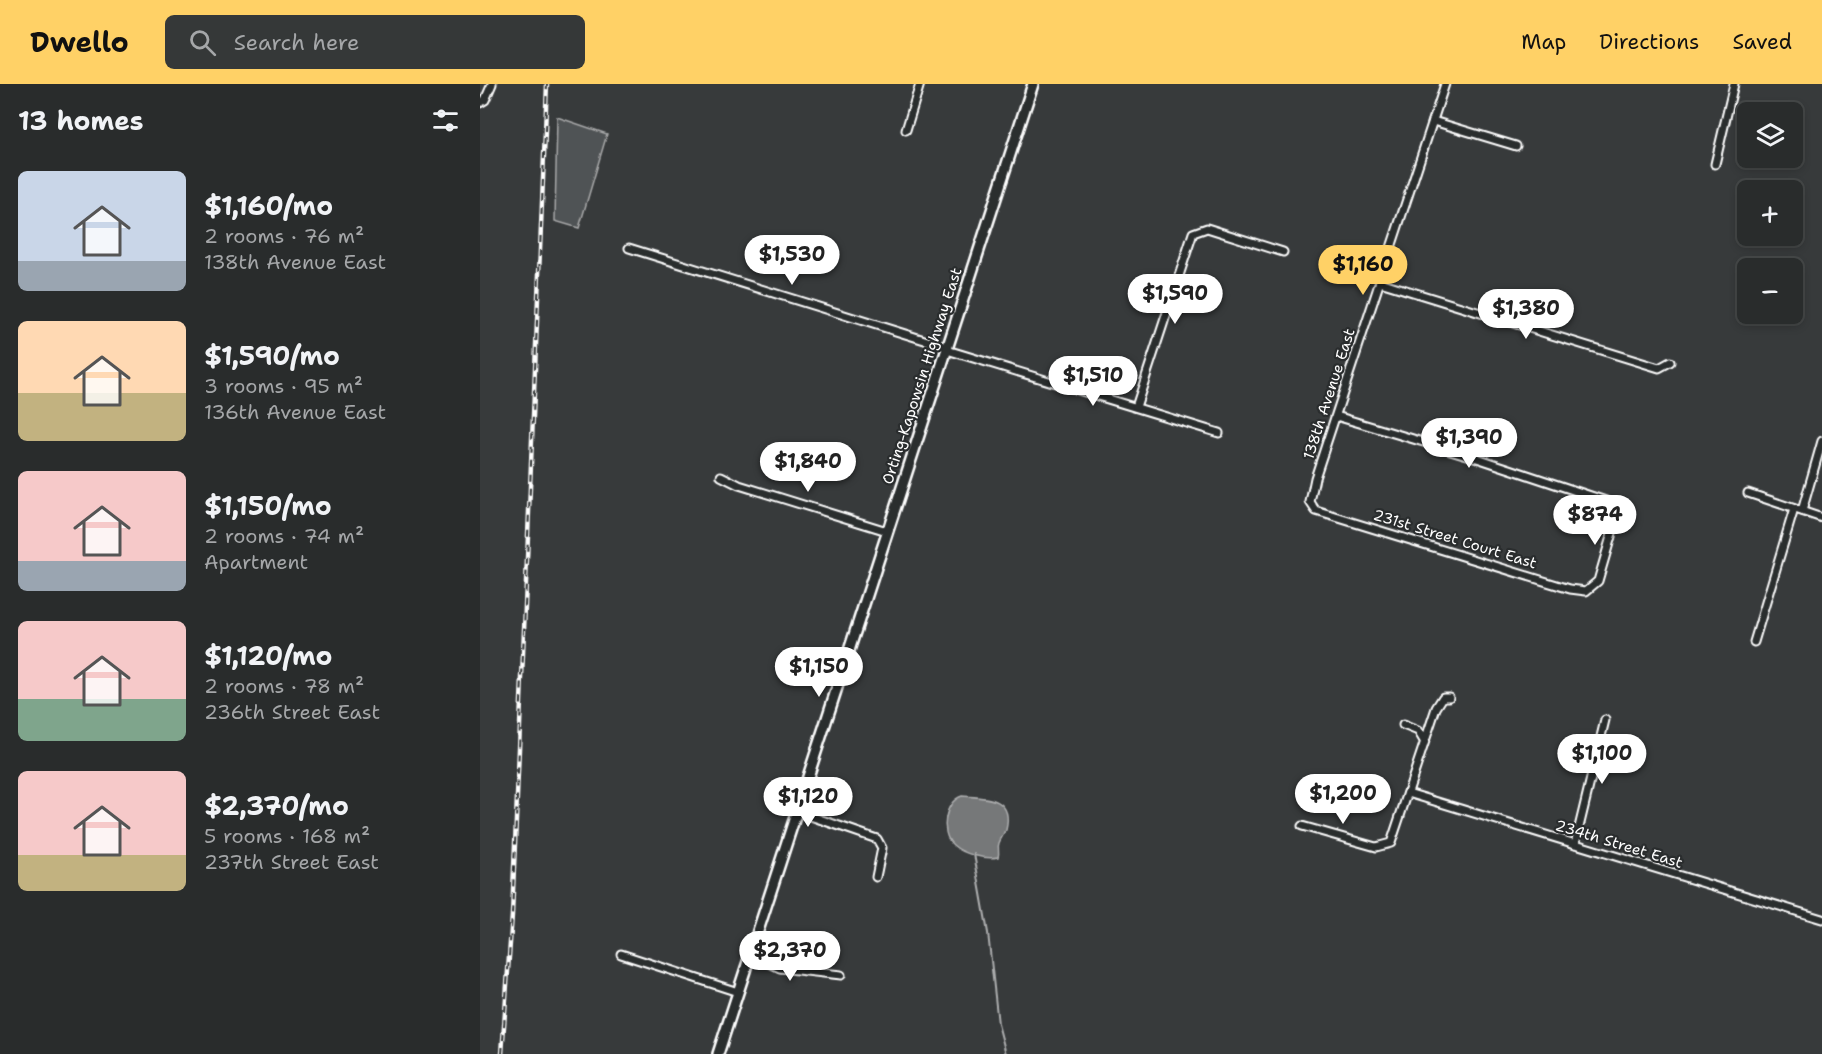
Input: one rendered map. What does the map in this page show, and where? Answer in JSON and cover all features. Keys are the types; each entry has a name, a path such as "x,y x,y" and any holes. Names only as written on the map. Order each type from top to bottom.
{"main road":[{"name":"Orting-Kapowsin Highway East","path":"718,1054 1033,84"}],"street":[{"path":"480,103 488,94 492,84"},
{"path":"906,130 920,84"},
{"name":"138th Avenue East","path":"1312,507 1311,491 1445,84"},
{"path":"1715,164 1734,84"},
{"path":"1433,121 1516,146"},
{"path":"1136,407 1190,237 1196,231 1207,228 1283,252"},
{"path":"629,248 1219,433"},
{"path":"1380,282 1659,368 1670,362"},
{"name":"231st Street Court East","path":"1312,507 1348,521 1582,592 1591,589 1598,581 1617,516 1614,506 1604,499 1336,416"},
{"path":"1754,642 1822,441"},
{"path":"722,476 739,485 887,531"},
{"path":"1748,494 1822,518"},
{"path":"1302,826 1376,847 1388,845 1393,839 1436,708 1443,698 1449,697"},
{"path":"1575,844 1605,720"},
{"path":"1403,725 1418,732 1424,741"},
{"name":"234th Street East","path":"1408,794 1821,916"},
{"path":"796,812 877,838 882,848 876,877"},
{"path":"621,954 738,992"},
{"path":"750,954 780,968 841,975"}],"shaded area":[{"path":"557,117 607,134 579,228 555,221"},
{"path":"962,796 996,801 1006,811 1006,830 998,845 998,857 987,858 968,854 953,845 949,839 945,825 948,810 956,799"}],"waterway":[{"path":"974,854 988,933 998,1024 1006,1054"}],"railway":[{"path":"502,1054 512,915 547,84"}]}
